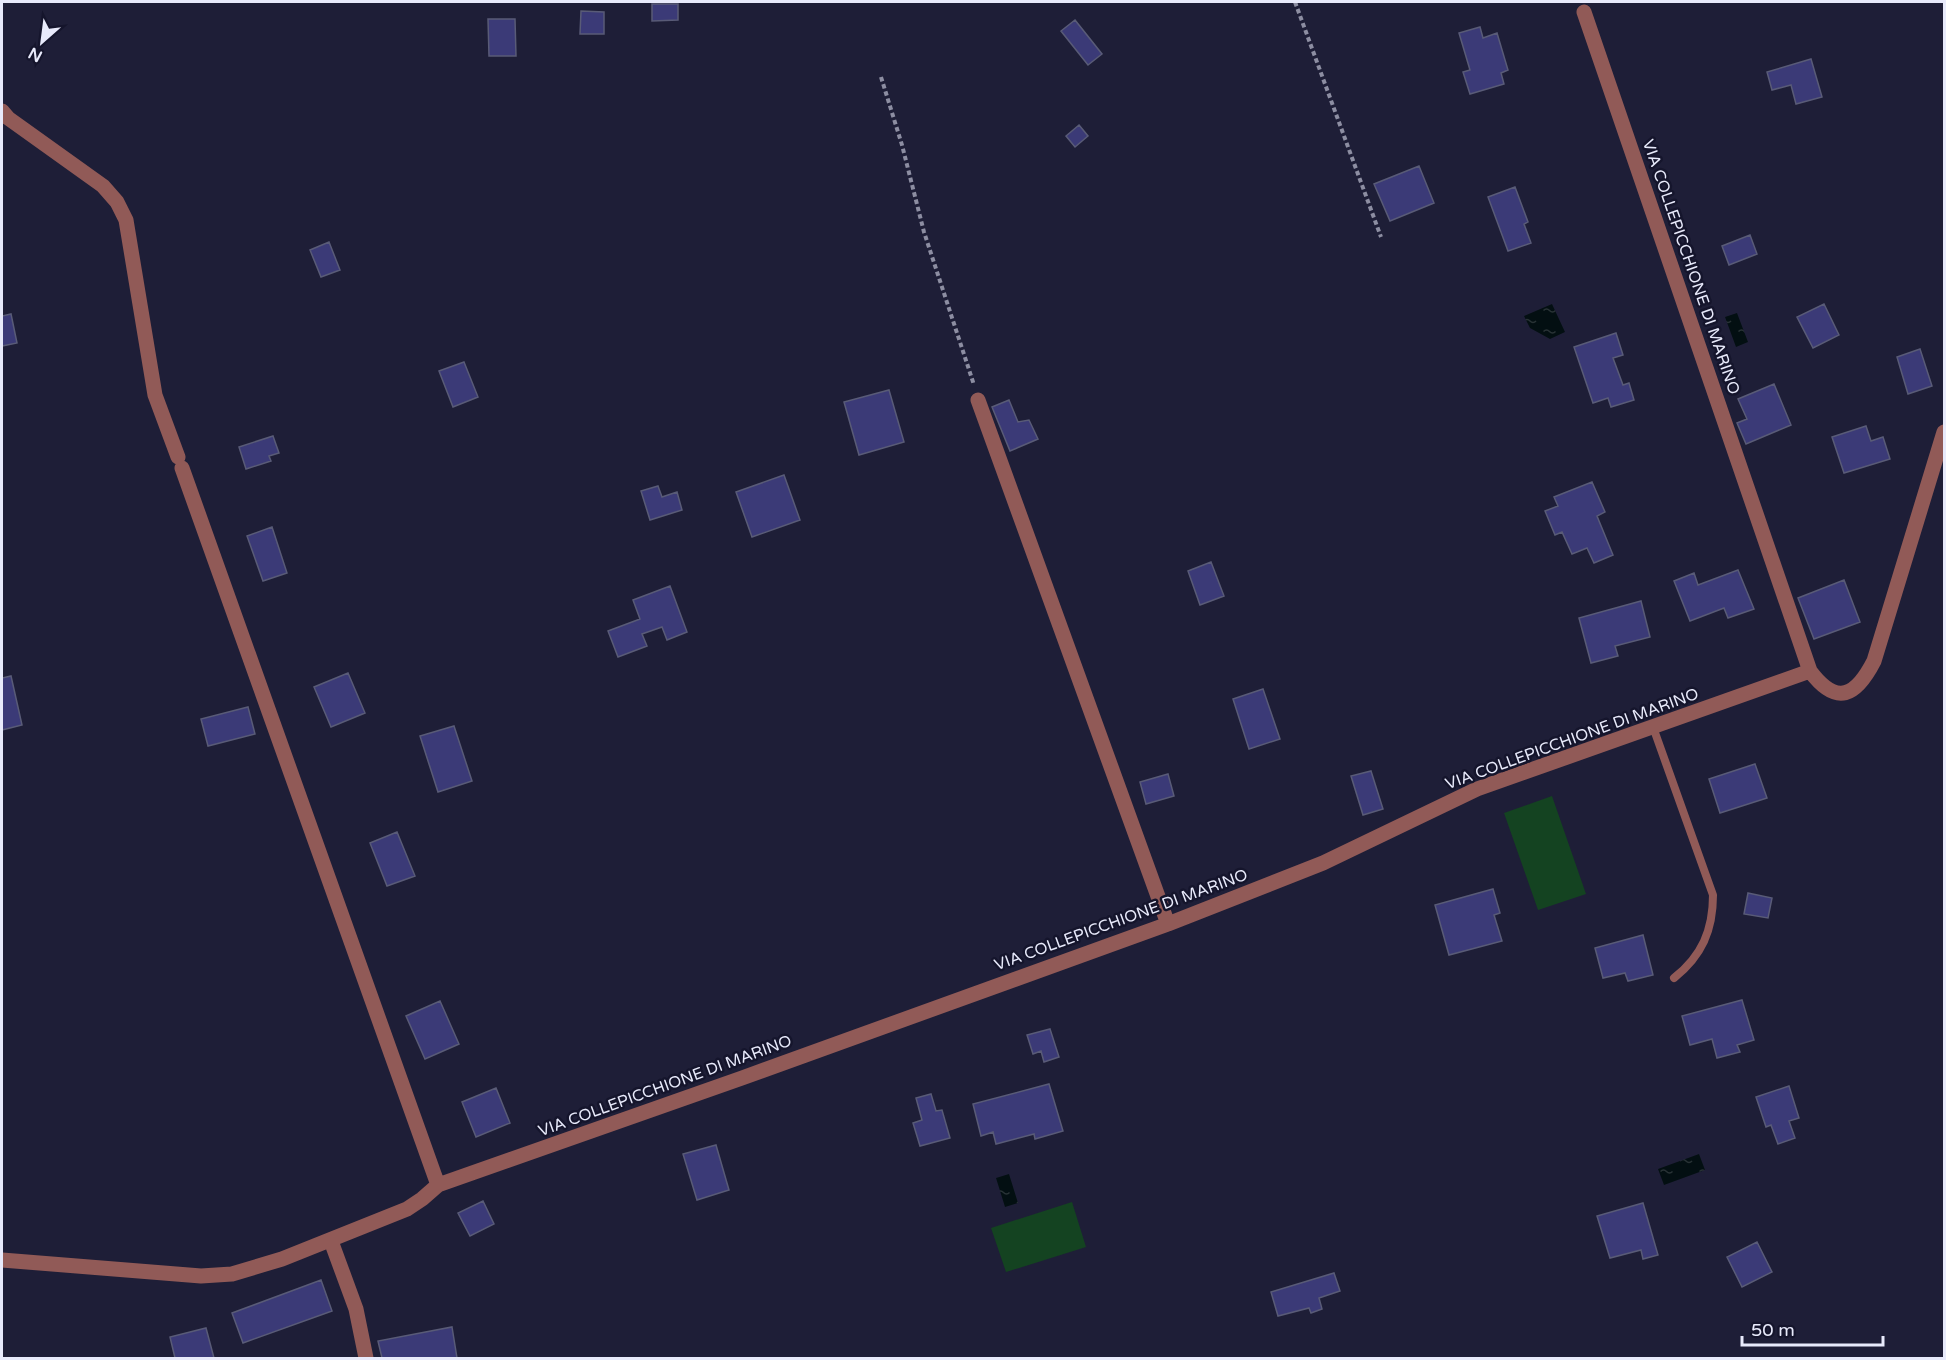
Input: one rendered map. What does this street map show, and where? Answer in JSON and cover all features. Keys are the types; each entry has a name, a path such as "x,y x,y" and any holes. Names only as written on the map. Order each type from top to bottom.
{"street":[{"name":"VIA COLLEPICCHIONE DI MARINO","path":"438,1185 1168,924 1323,863 1477,789 1810,671 1584,12"},
{"path":"2,111 8,118 103,186 117,202 126,220 155,395 438,1185 415,1205 330,1241 248,1270 217,1276 187,1276 2,1260"},
{"path":"978,400 1168,924"},
{"path":"1810,671 1821,684 1842,693 1854,690 1869,670 1877,652 1944,432"},
{"path":"330,1241 356,1309 366,1359"}],"lane":[{"path":"1653,727 1713,895 1713,914 1705,940 1696,957 1674,978"}],"path":[{"path":"1295,2 1381,237"},
{"path":"881,77 902,145 924,232 978,400"}],"green space":[{"path":"1552,796 1586,894 1538,910 1504,813"},
{"path":"1072,1202 1086,1247 1006,1272 991,1228"}],"water":[{"path":"1552,304 1565,332 1550,339 1530,328 1524,316"},
{"path":"1737,313 1748,342 1736,347 1725,317"},
{"path":"1699,1154 1705,1170 1664,1185 1658,1169"},
{"path":"1009,1174 1018,1203 1005,1207 996,1178"}],"building":[{"path":"652,4 678,4 678,20 652,21"},
{"path":"581,11 604,12 604,34 580,34"},
{"path":"488,19 515,19 516,56 489,56"},
{"path":"1075,20 1102,54 1088,65 1061,31"},
{"path":"1480,27 1483,38 1497,33 1508,70 1501,73 1504,84 1470,94 1463,72 1470,70 1459,33"},
{"path":"1811,59 1822,97 1796,104 1791,85 1772,90 1767,72"},
{"path":"1079,125 1088,136 1075,147 1066,136"},
{"path":"1419,166 1434,203 1390,221 1374,184"},
{"path":"1515,187 1528,222 1524,224 1531,243 1508,251 1488,197"},
{"path":"1750,235 1757,254 1729,265 1722,246"},
{"path":"329,242 340,270 321,277 310,250"},
{"path":"1824,304 1839,335 1813,348 1797,317"},
{"path":"11,314 17,343 2,346 2,316"},
{"path":"1616,333 1623,355 1613,358 1623,385 1629,383 1634,400 1611,407 1608,398 1593,403 1574,347"},
{"path":"1920,349 1932,386 1908,394 1897,357"},
{"path":"464,362 478,397 453,407 439,371"},
{"path":"1774,384 1791,425 1746,444 1737,423 1747,419 1738,399"},
{"path":"889,390 904,442 859,455 844,402"},
{"path":"1009,400 1018,422 1029,420 1038,439 1010,451 992,407"},
{"path":"1866,426 1871,441 1883,437 1890,459 1844,473 1832,437"},
{"path":"273,436 279,453 269,456 271,461 246,469 239,447"},
{"path":"784,475 800,520 752,537 736,492"},
{"path":"1592,482 1605,512 1597,516 1613,555 1594,563 1587,548 1572,554 1562,532 1555,535 1545,511 1558,506 1554,497"},
{"path":"658,486 662,497 677,492 682,510 650,520 641,491"},
{"path":"272,527 287,573 263,581 247,536"},
{"path":"1211,562 1224,596 1200,605 1188,571"},
{"path":"1738,570 1754,609 1728,618 1724,608 1690,621 1674,581 1694,573 1698,585"},
{"path":"1844,580 1860,622 1814,639 1798,598"},
{"path":"670,586 687,632 667,640 662,627 642,634 647,646 618,657 608,631 640,619 633,600"},
{"path":"1641,601 1650,637 1615,646 1618,656 1591,663 1579,618"},
{"path":"348,673 365,713 331,727 314,687"},
{"path":"11,676 22,725 2,730 2,678"},
{"path":"1263,689 1280,739 1249,749 1233,699"},
{"path":"248,707 255,734 208,746 201,719"},
{"path":"454,726 472,781 438,792 420,736"},
{"path":"1755,764 1767,798 1720,813 1709,779"},
{"path":"1371,771 1383,809 1363,815 1351,776"},
{"path":"1168,774 1174,796 1146,804 1140,782"},
{"path":"397,832 415,876 387,886 370,843"},
{"path":"1493,889 1500,913 1494,915 1502,941 1449,955 1435,905"},
{"path":"1748,893 1772,898 1768,918 1744,914"},
{"path":"1643,935 1653,975 1628,981 1625,973 1603,978 1595,948"},
{"path":"1742,1000 1754,1040 1737,1045 1740,1052 1717,1058 1712,1039 1690,1045 1682,1016"},
{"path":"440,1001 459,1044 425,1059 406,1016"},
{"path":"1050,1029 1059,1057 1044,1062 1041,1051 1033,1054 1027,1035"},
{"path":"1049,1084 1063,1131 1035,1139 1034,1134 996,1144 993,1132 981,1136 973,1104"},
{"path":"1789,1086 1799,1118 1789,1121 1795,1138 1778,1144 1771,1125 1766,1127 1756,1097"},
{"path":"496,1088 510,1123 476,1137 462,1102"},
{"path":"931,1094 936,1111 942,1110 950,1138 920,1146 913,1123 922,1120 916,1098"},
{"path":"716,1145 729,1190 697,1200 683,1154"},
{"path":"483,1201 494,1224 470,1236 458,1213"},
{"path":"1643,1203 1658,1255 1643,1259 1641,1250 1610,1258 1597,1216"},
{"path":"1757,1242 1772,1272 1742,1287 1727,1257"},
{"path":"1334,1273 1340,1291 1319,1298 1322,1309 1311,1313 1309,1308 1278,1316 1271,1292"},
{"path":"321,1280 332,1311 243,1343 232,1313"},
{"path":"452,1327 457,1358 382,1358 378,1341"},
{"path":"206,1328 214,1358 175,1358 170,1337"}]}
